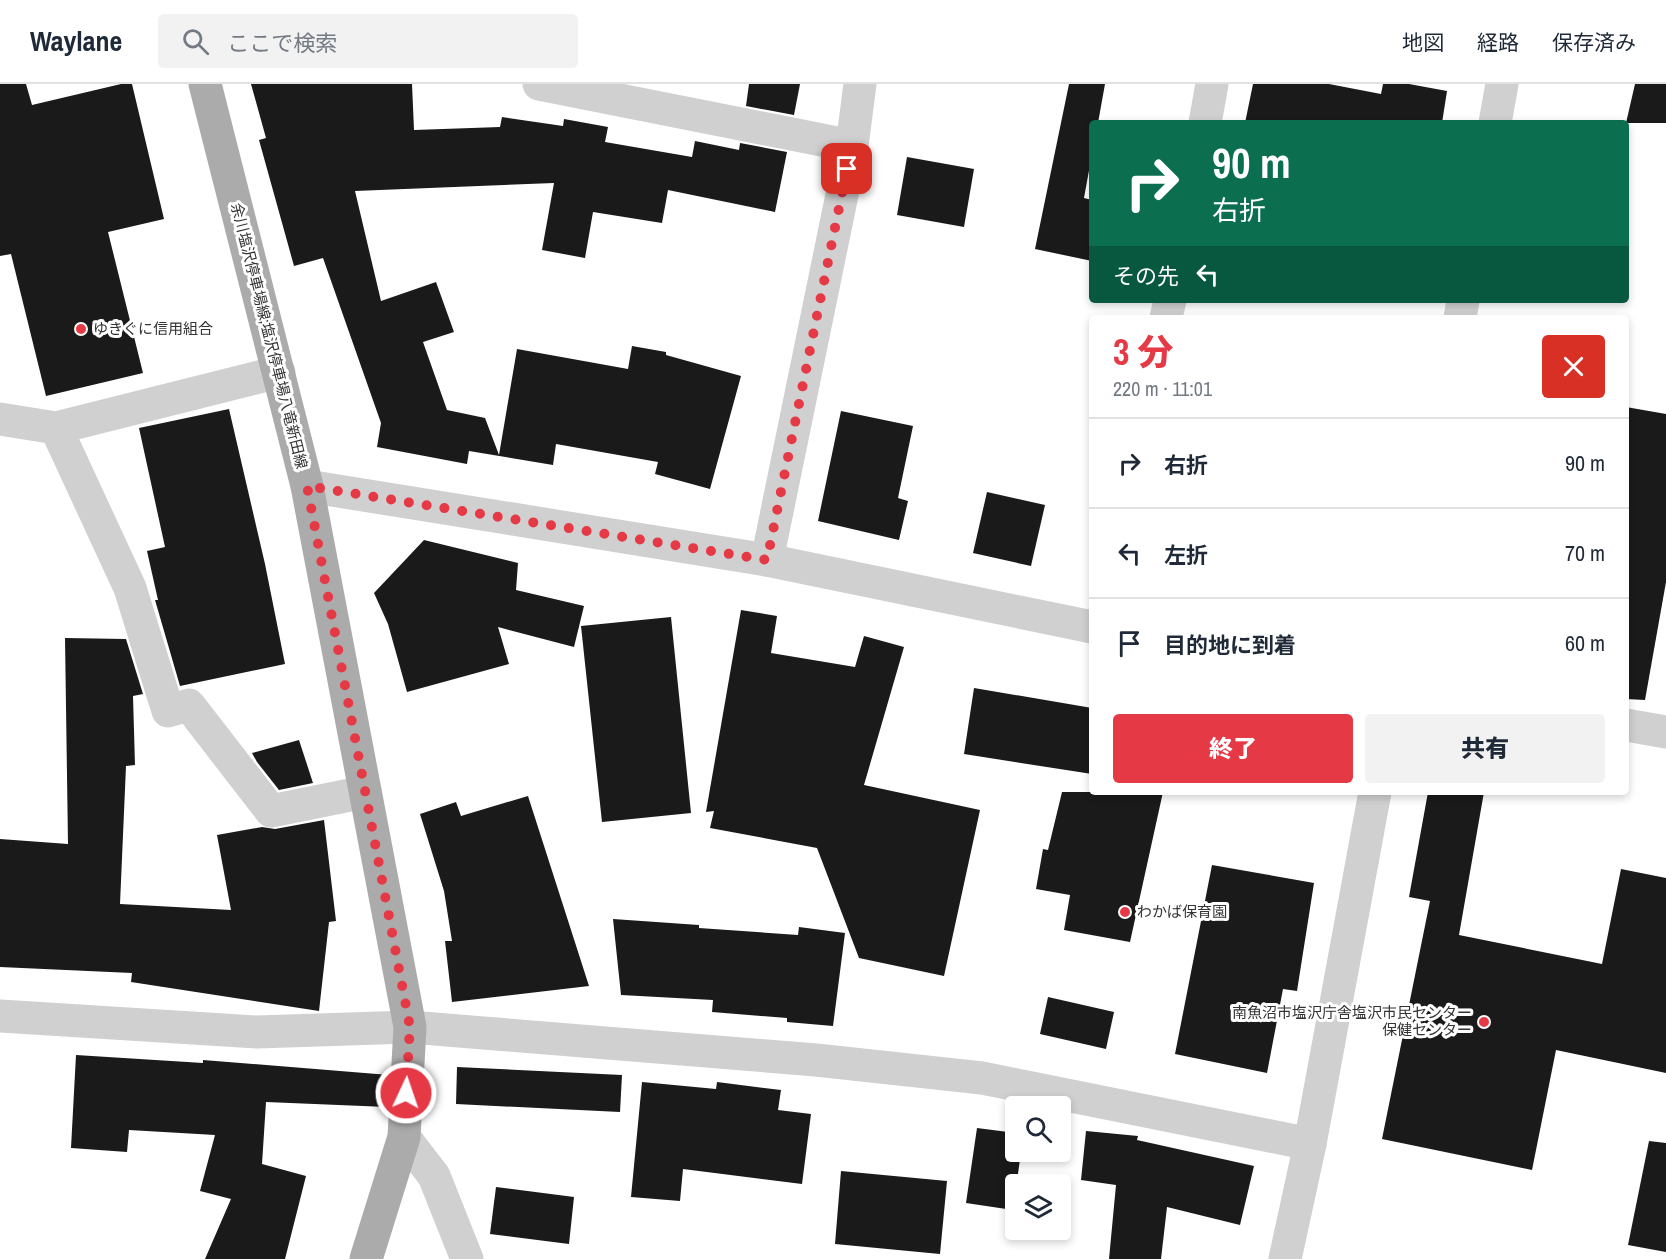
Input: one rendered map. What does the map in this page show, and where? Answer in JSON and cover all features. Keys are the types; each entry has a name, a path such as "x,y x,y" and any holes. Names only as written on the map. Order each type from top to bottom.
{"main road":[{"name":"余川塩沢停車場線;塩沢停車場八竜新田線","path":"205,84 307,486 410,1027 404,1137 366,1259"}],"street":[{"path":"538,84 852,146"},
{"path":"767,560 852,146 860,84"},
{"path":"1206,120 1212,84"},
{"path":"1496,120 1502,84"},
{"path":"0,418 56,428 279,372"},
{"path":"56,428 130,588 168,711 189,705 272,811 365,792"},
{"path":"307,486 767,560 1089,626"},
{"path":"1629,726 1666,732"},
{"path":"1285,1259 1310,1143 1374,795"},
{"path":"0,1016 257,1032 410,1027 816,1060 982,1078 1310,1143"},
{"path":"404,1137 434,1176 467,1259"}],"building":[{"path":"0,84 26,84 32,105 121,84 132,84 164,219 108,232 143,373 46,396 11,254 0,256"},
{"path":"251,84 412,84 414,130 500,127 502,117 563,126 564,119 608,127 605,142 692,157 695,141 739,150 740,143 787,152 775,212 668,190 662,223 593,212 585,258 542,250 554,183 355,191 381,301 436,282 454,332 423,342 447,410 485,418 499,455 517,349 628,369 632,346 666,352 666,355 741,376 710,489 655,474 658,462 556,444 553,465 469,451 467,464 377,447 381,423 323,258 294,266 259,140 266,138"},
{"path":"749,84 800,84 794,115 746,106"},
{"path":"1069,84 1105,84 1099,120 1089,120 1089,170 1084,198 1089,199 1089,260 1035,249"},
{"path":"1253,84 1329,84 1381,94 1383,84 1409,84 1447,91 1442,120 1246,120"},
{"path":"1635,84 1666,84 1666,123 1629,123 1629,120 1627,120"},
{"path":"907,157 974,169 964,227 897,215"},
{"path":"1629,408 1666,414 1666,582 1645,700 1629,699"},
{"path":"229,409 265,564 285,664 180,686 155,600 158,600 147,551 165,547 139,428"},
{"path":"841,411 913,426 898,498 908,501 899,540 818,521"},
{"path":"987,492 1045,505 1031,566 973,553"},
{"path":"424,540 518,563 516,590 584,606 574,647 498,627 509,664 407,692 388,624 374,593"},
{"path":"741,610 777,616 771,653 855,667 864,636 904,647 864,785 980,810 944,976 859,958 817,848 710,828 714,811 706,812"},
{"path":"671,617 691,813 602,822 581,626"},
{"path":"65,638 126,639 143,694 133,696 135,765 126,766 120,904 231,910 217,835 262,827 275,829 324,820 336,921 329,922 319,1011 131,982 132,973 0,967 0,839 68,844"},
{"path":"974,688 1089,707 1089,774 964,754"},
{"path":"299,740 313,783 279,790 252,753"},
{"path":"1062,792 1089,792 1089,795 1162,795 1130,942 1064,930 1070,895 1036,889 1043,849 1048,850"},
{"name":"南魚沼市塩沢庁舎塩沢市民センター 保健センター","path":"1427,795 1483,795 1459,935 1602,964 1621,869 1666,878 1666,1073 1556,1050 1532,1170 1382,1139 1430,901 1409,897"},
{"path":"528,796 589,986 452,1002 445,941 452,941 444,891 420,814 456,802 461,816"},
{"path":"1212,865 1314,883 1297,991 1283,989 1267,1073 1175,1054"},
{"path":"613,919 798,935 799,927 845,933 833,1026 787,1022 787,1018 712,1012 713,1000 621,995"},
{"path":"1048,997 1114,1012 1106,1049 1040,1034"},
{"path":"76,1055 203,1063 203,1060 389,1075 387,1107 266,1102 262,1164 306,1176 285,1259 205,1259 231,1199 200,1191 215,1135 129,1130 127,1152 71,1148"},
{"path":"457,1067 622,1075 620,1112 456,1104"},
{"path":"642,1082 716,1089 717,1082 781,1090 778,1110 811,1114 802,1184 683,1169 680,1201 631,1197"},
{"path":"977,1128 1005,1132 1005,1162 1020,1162 1018,1174 1005,1174 1005,1209 966,1203"},
{"path":"1086,1131 1138,1136 1137,1140 1254,1166 1240,1225 1167,1207 1161,1259 1109,1259 1116,1185 1081,1180"},
{"path":"1649,1141 1666,1143 1666,1252 1628,1245"},
{"path":"841,1171 947,1181 940,1254 835,1244"},
{"path":"496,1187 574,1197 569,1244 490,1234"}],"place":[{"name":"ゆきぐに信用組合","path":"81,329"},
{"name":"わかば保育園","path":"1125,912"},
{"name":"南魚沼市塩沢庁舎塩沢市民センター 保健センター","path":"1484,1022"}],"route":[{"path":"406,1093 410,1027 307,486 767,560 847,169"}]}
